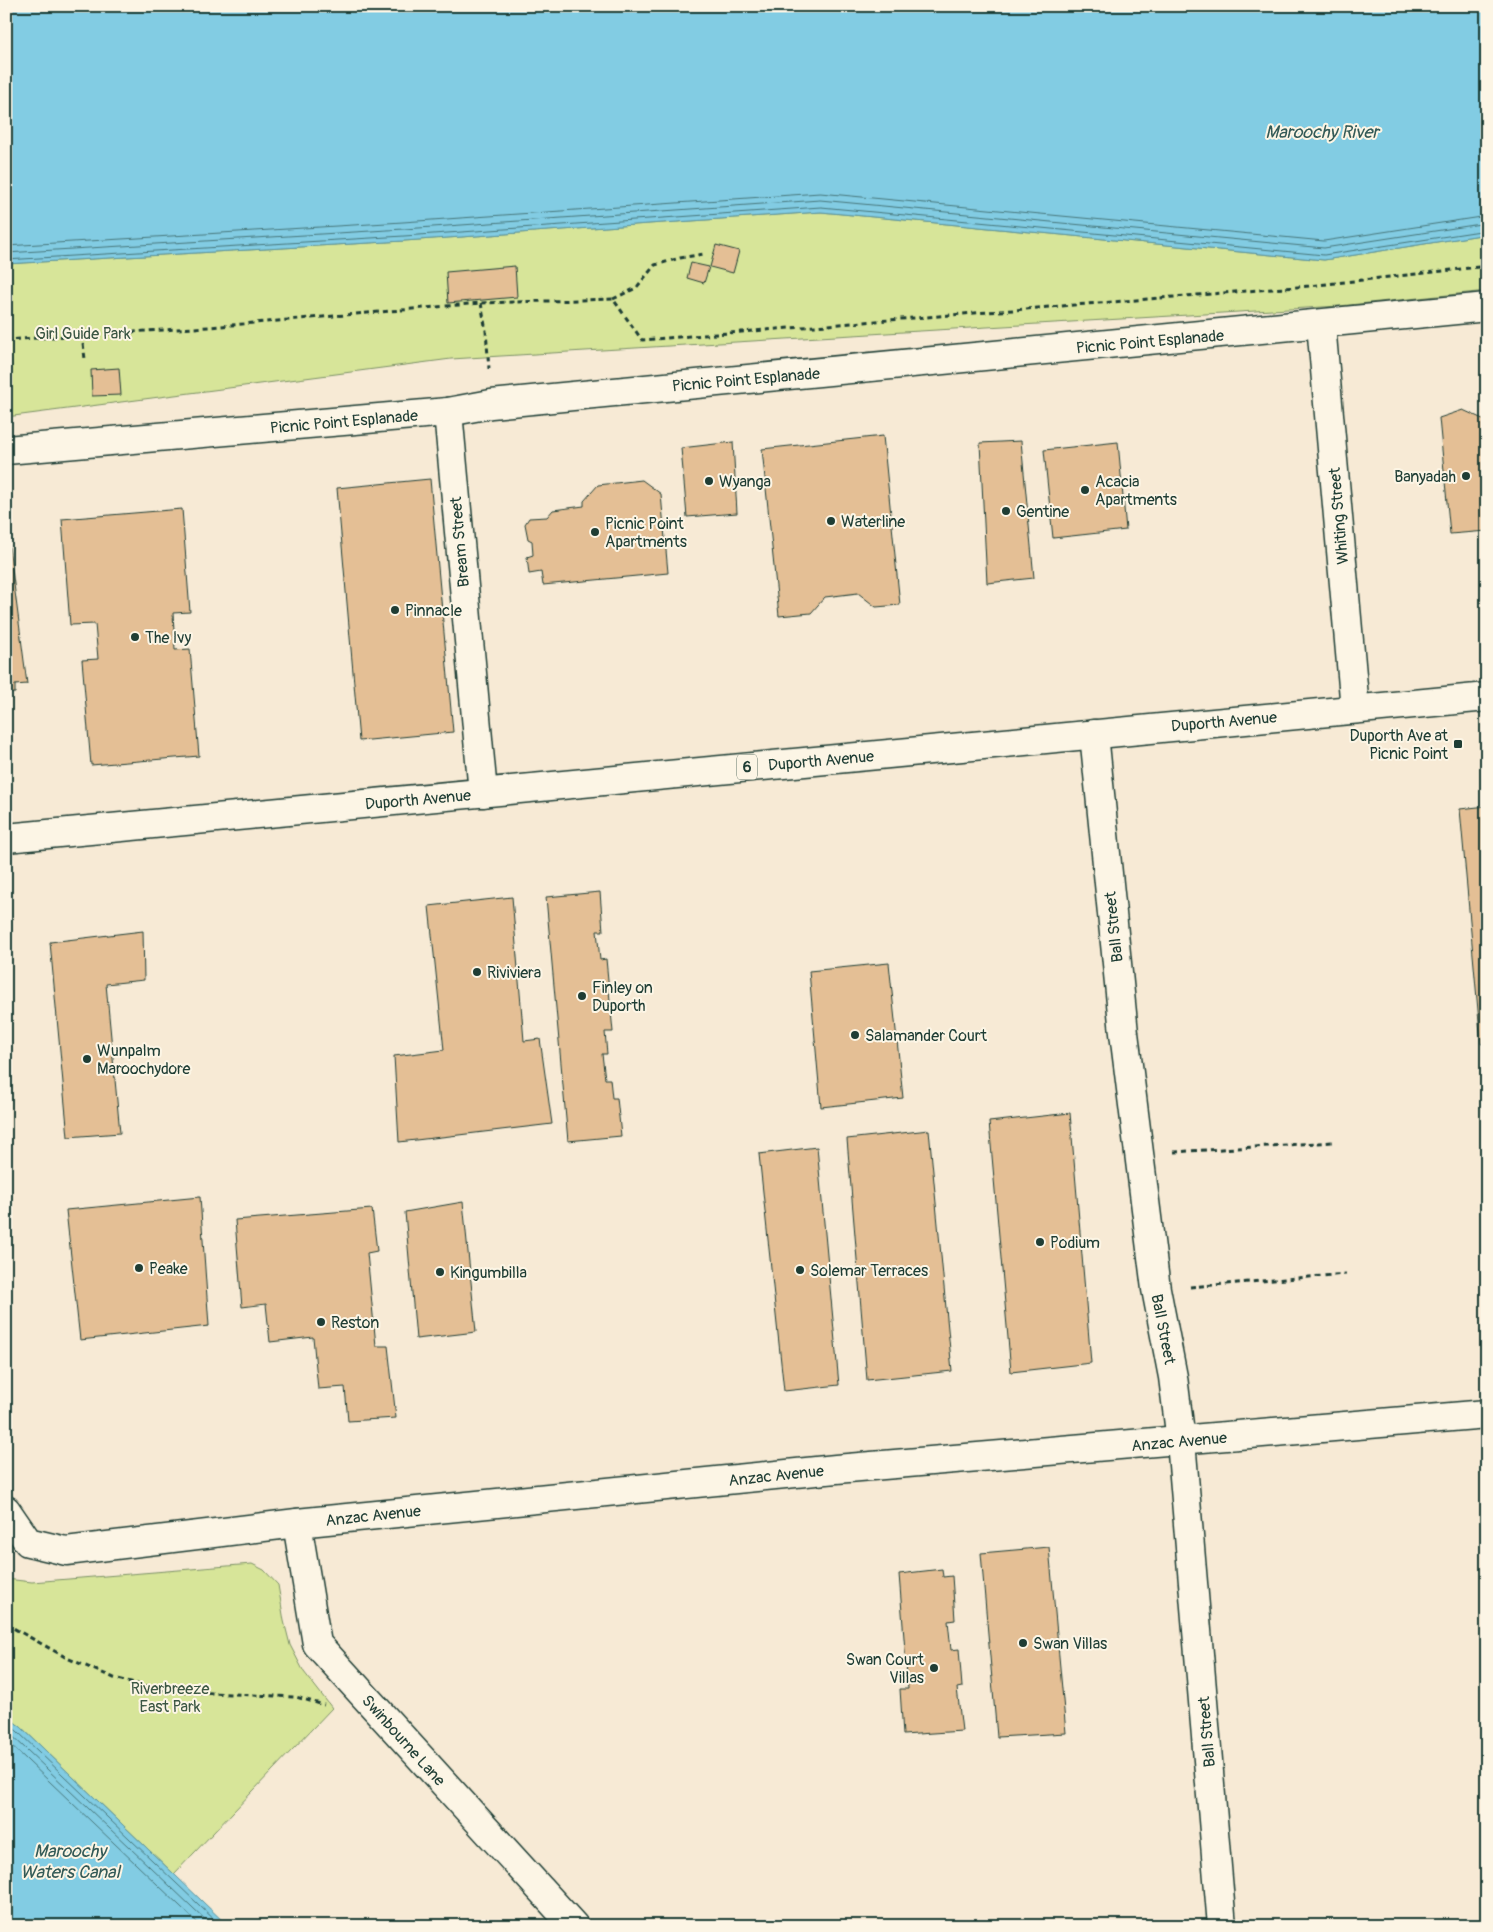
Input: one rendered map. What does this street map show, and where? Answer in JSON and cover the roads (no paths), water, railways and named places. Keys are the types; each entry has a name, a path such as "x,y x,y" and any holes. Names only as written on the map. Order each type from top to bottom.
{"street":[{"name":"Picnic Point Esplanade","path":"6,450 448,412 491,404 1487,307"},
{"name":"Whiting Street","path":"1322,324 1356,709"},
{"name":"Bream Street","path":"448,412 483,792"},
{"name":"Duporth Avenue","path":"6,838 1487,697"},
{"name":"Ball Street","path":"1094,734 1124,1034 1156,1289 1172,1377 1181,1441 1222,1926"},
{"name":"Anzac Avenue","path":"6,1510 28,1542 66,1551 298,1523 827,1470 1487,1414"},
{"name":"Swinbourne Lane","path":"298,1523 317,1644 574,1926"}],"water":[{"name":"Maroochy River","path":"6,6 1487,6 1487,234 1324,260 821,212 404,241 6,264"},
{"name":"Maroochy Waters Canal","path":"6,1716 21,1727 228,1926 6,1926"}],"place":[{"name":"Banyadah","path":"1466,476"},
{"name":"Wyanga","path":"709,481"},
{"name":"Acacia Apartments","path":"1085,490"},
{"name":"Gentine","path":"1006,511"},
{"name":"Waterline","path":"831,521"},
{"name":"Picnic Point Apartments","path":"595,532"},
{"name":"Pinnacle","path":"395,610"},
{"name":"The Ivy","path":"135,637"},
{"name":"Duporth Ave at Picnic Point","path":"1458,744"},
{"name":"Riviviera","path":"477,972"},
{"name":"Finley on Duporth","path":"582,996"},
{"name":"Salamander Court","path":"855,1035"},
{"name":"Wunpalm Maroochydore","path":"87,1059"},
{"name":"Podium","path":"1040,1242"},
{"name":"Peake","path":"139,1268"},
{"name":"Solemar Terraces","path":"800,1270"},
{"name":"Kingumbilla","path":"440,1272"},
{"name":"Reston","path":"321,1322"},
{"name":"Swan Villas","path":"1023,1643"},
{"name":"Swan Court Villas","path":"934,1668"}],"park label":[{"name":"Girl Guide Park","path":"83,333"},
{"name":"Riverbreeze East Park","path":"170,1697"}]}
